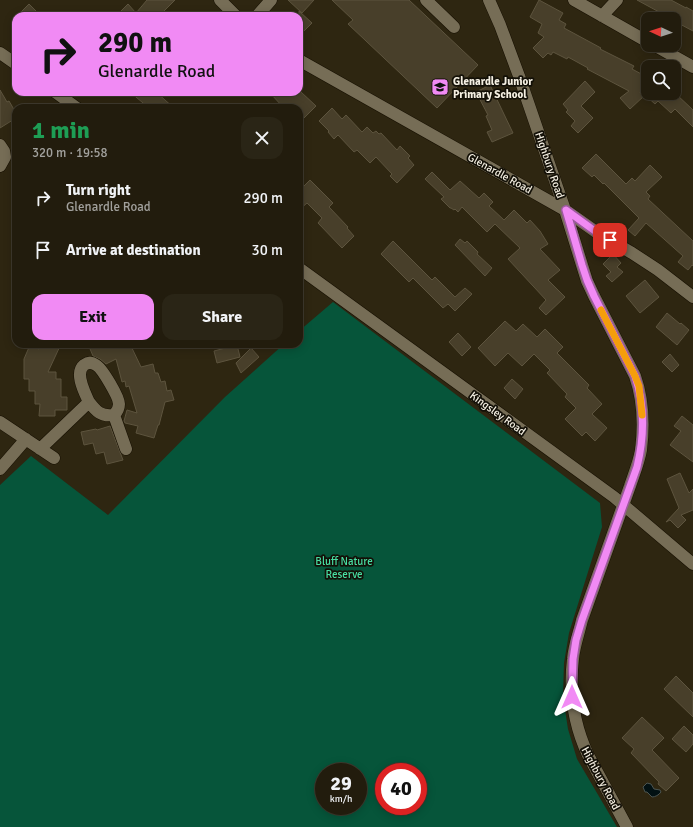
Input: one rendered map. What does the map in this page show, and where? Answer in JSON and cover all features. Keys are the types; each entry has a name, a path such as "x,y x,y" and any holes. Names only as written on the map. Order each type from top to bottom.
{"street":[{"path":"220,0 232,12"},
{"path":"426,0 454,27"},
{"name":"Highbury Road","path":"489,0 519,76 566,210 587,280 639,386 642,419 641,451 624,505 582,620 576,640 572,681 574,712 583,744 628,827"},
{"path":"574,0 641,38"},
{"path":"602,16 617,0"},
{"path":"260,12 267,1"},
{"path":"666,52 693,67"},
{"path":"0,53 12,61"},
{"name":"Glenardle Road","path":"303,62 566,210 599,234 658,270 693,297"},
{"path":"60,96 72,104"},
{"path":"0,145 4,151 5,157 0,166"},
{"name":"Kingsley Road","path":"303,271 614,497 693,564"},
{"path":"114,415 109,416 101,413 89,402 80,379 81,369 86,364 94,363 102,369 118,400 118,408 114,415 126,449"},
{"path":"40,449 89,402"},
{"path":"0,422 54,458"},
{"path":"0,469 26,439"}],"green space":[{"name":"Bluff Nature Reserve","path":"333,302 600,503 602,527 569,633 564,663 563,697 568,729 577,759 617,827 0,827 0,485 31,456 108,515 225,397 280,348 303,348 303,328"}],"shaded area":[{"path":"647,783 651,784 654,789 660,790 661,792 657,796 652,797 645,792 643,787"}],"building":[{"path":"147,0 175,0 163,12 137,12"},
{"path":"288,0 314,0 303,12 301,12"},
{"path":"332,0 409,0 478,65 437,108 348,24 353,20"},
{"path":"539,0 563,13 559,20 566,24 564,28 601,48 600,49 634,66 632,69 641,74 641,99 630,109 620,98 629,91 587,69 588,68 568,57 567,59 553,52 551,55 548,53 543,58 533,48 544,37 538,33 542,24 530,17"},
{"path":"637,0 671,0 686,7 693,11 693,31 681,25 681,12 659,12"},
{"path":"29,4 37,12 21,12"},
{"path":"128,4 135,12 120,12"},
{"path":"303,15 312,23 303,32"},
{"path":"585,81 595,92 581,106 593,118 578,133 571,126 575,121 566,112 568,110 563,104"},
{"path":"490,85 513,133 492,142 487,132 492,130 486,116 488,115 476,92"},
{"path":"0,90 7,102 9,101 12,106 12,120 0,128"},
{"path":"303,94 316,106 303,119 303,104 280,104 273,96 303,96"},
{"path":"135,96 160,96 170,104 144,104"},
{"path":"681,99 693,110 693,127 675,109 671,113 658,101 655,104 651,100 681,100"},
{"path":"332,108 342,119 346,115 362,132 367,127 373,133 376,131 379,134 381,133 397,150 400,146 410,156 408,158 414,165 397,183 390,176 392,174 376,157 370,163 357,150 354,152 338,135 334,139 328,132 329,131 319,121"},
{"path":"596,154 626,184 632,178 635,181 650,165 662,177 646,192 650,196 648,199 693,241 693,266 692,265 688,270 678,262 683,256 646,223 635,236 628,230 639,218 604,183 603,184 594,175 592,177 582,168"},
{"path":"432,172 450,190 460,181 479,198 484,193 493,202 489,206 504,220 514,210 527,223 530,220 540,231 548,244 540,249 560,270 548,280 565,297 546,315 539,308 546,300 508,259 520,248 495,224 487,232 462,207 458,212 455,209 450,208 441,199 444,197 425,179"},
{"path":"310,180 333,203 329,207 348,227 347,228 354,236 342,248 318,223 322,218 307,203 303,206 303,187"},
{"path":"460,239 465,243 467,241 478,252 477,254 492,268 485,276 455,245"},
{"path":"393,241 432,280 435,277 455,297 465,288 472,294 455,311 448,304 443,308 413,278 409,282 381,254"},
{"path":"613,254 621,263 617,267 623,272 612,282 606,276 611,272 603,264"},
{"path":"645,280 659,297 640,313 626,296"},
{"path":"667,313 689,330 677,345 656,327"},
{"path":"505,321 516,331 523,324 537,337 545,329 563,347 557,353 589,385 587,388 602,404 592,414 607,428 595,441 586,432 582,436 565,419 576,408 565,397 567,394 547,373 550,370 534,354 522,366 508,353 495,366 478,348"},
{"path":"458,333 471,347 462,356 449,342"},
{"path":"29,348 59,348 48,372 56,372 56,379 61,379 61,397 67,397 67,410 55,410 55,416 39,416 40,404 35,404 35,391 29,391 29,379 24,379 24,359"},
{"path":"90,348 132,348 141,367 153,364 155,373 158,373 161,382 165,381 167,391 171,390 174,400 165,402 154,438 136,433 138,426 125,423 124,421 127,410 137,413 129,386 126,387 125,381 122,382 116,359 106,364 93,356"},
{"path":"226,348 238,348 240,357 217,363 214,351"},
{"path":"251,348 259,357 241,373 236,363"},
{"path":"670,354 679,365 672,372 662,362"},
{"path":"512,379 523,389 515,399 504,388"},
{"path":"682,416 693,425 693,462 670,445 681,431 674,426"},
{"path":"110,426 123,460 107,464 104,452 96,454 93,443 84,445 81,432 97,430"},
{"path":"680,473 689,493 693,489 693,510 681,515 686,520 678,528 670,520 666,522 679,508 667,479"},
{"path":"676,676 693,693 693,717 664,689"},
{"path":"642,717 664,738 652,750 679,778 666,791 631,753 634,749 622,738"},
{"path":"684,726 693,735 693,744 686,752 672,739"}],"slow traffic":[{"path":"601,310 639,386 642,415"}],"place":[{"name":"Glenardle Junior Primary School","path":"440,87"}],"route":[{"path":"572,697 573,659 576,640 637,467 641,451 642,419 639,386 587,280 566,210 599,234 610,240"}]}
